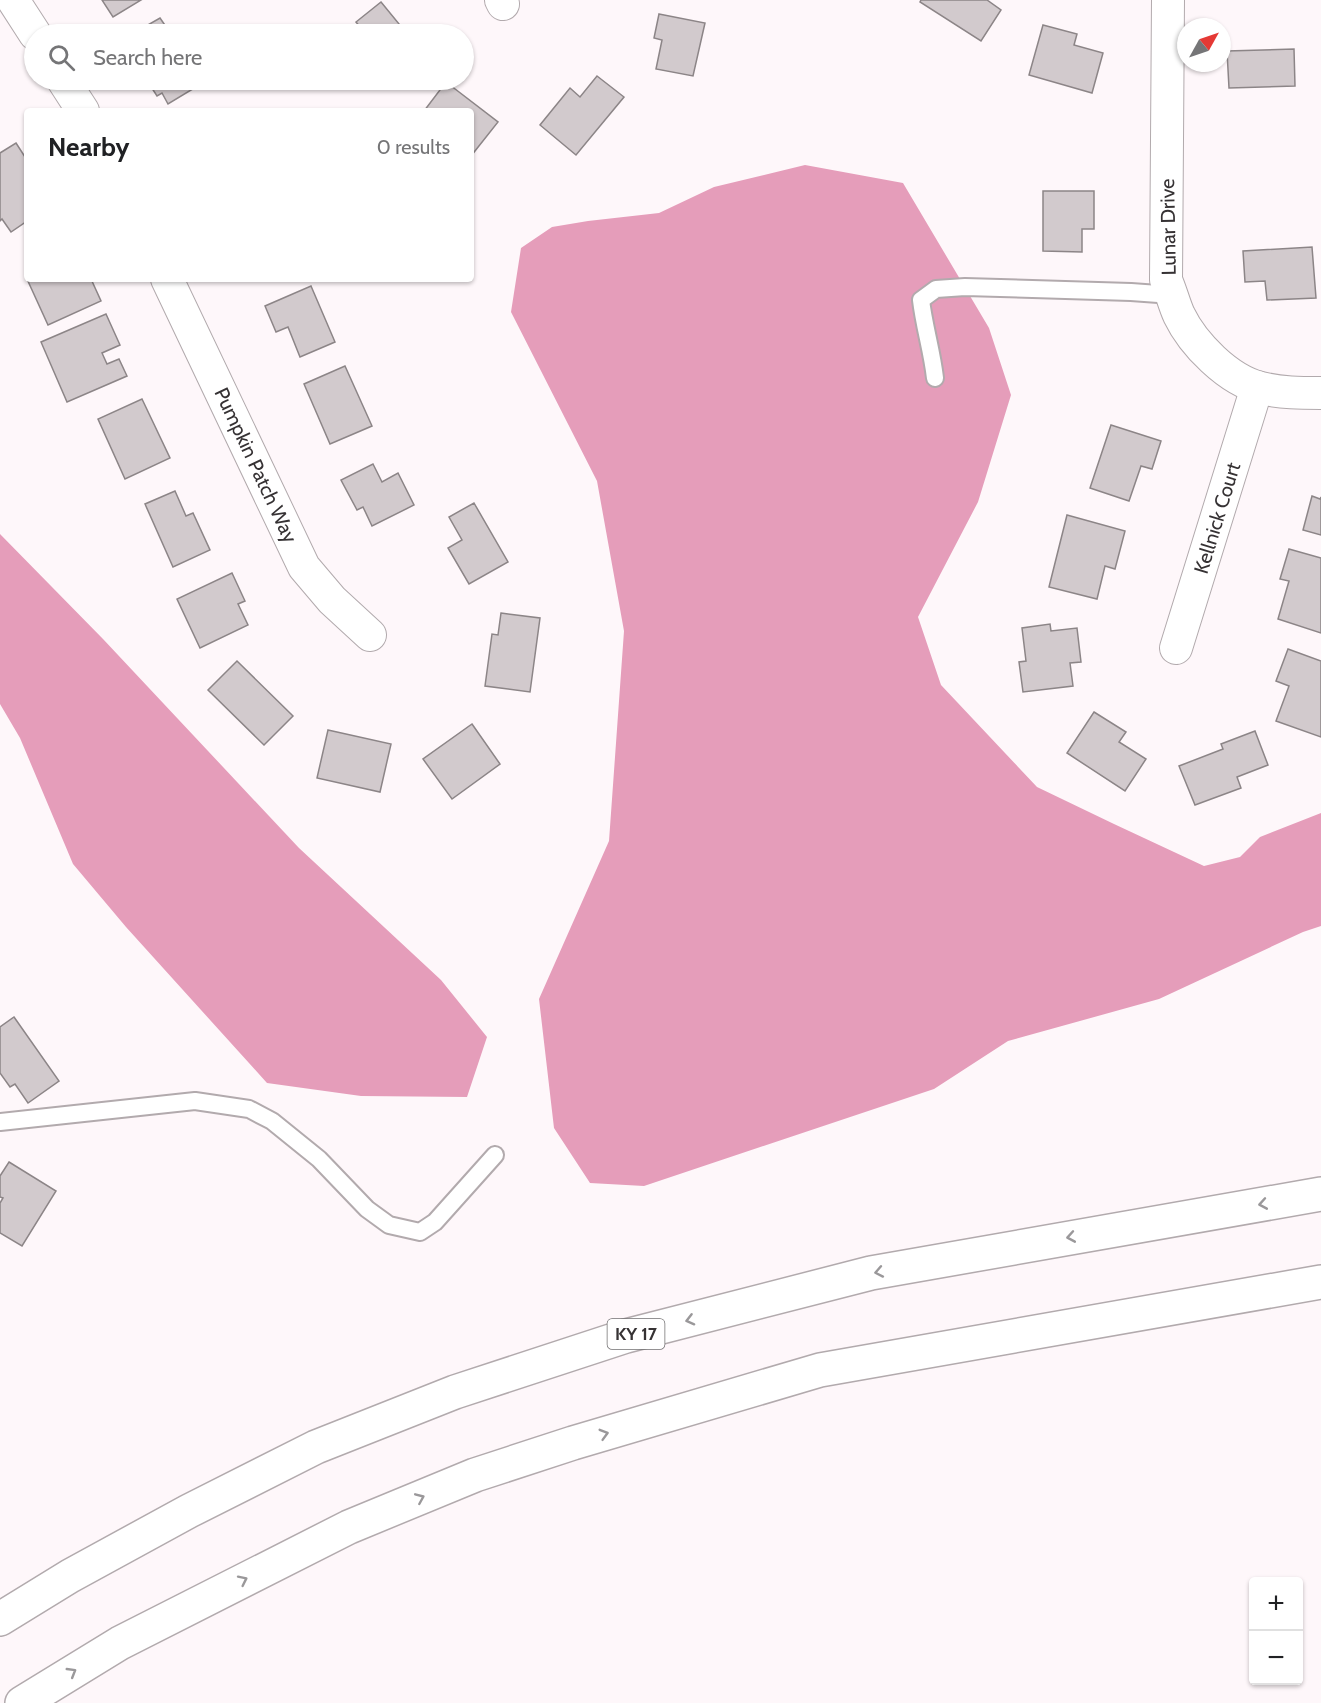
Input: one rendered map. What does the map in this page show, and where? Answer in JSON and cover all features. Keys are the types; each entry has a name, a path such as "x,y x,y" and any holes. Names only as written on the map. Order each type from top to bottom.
{"main road":[{"name":"KY 17","path":"0,1618 70,1576 189,1511 315,1447 455,1392 614,1340 872,1273 1321,1194"},
{"path":"22,1703 120,1643 349,1527 475,1475 820,1370 1321,1282"}],"street":[{"path":"13,0 29,24"},
{"name":"Lunar Drive","path":"1168,0 1166,280 1179,314 1191,335 1212,359 1232,374 1257,387 1280,392 1321,393"},
{"path":"69,90 81,108"},
{"name":"Pumpkin Patch Way","path":"168,282 304,567 332,600 370,635"},
{"name":"Kellnick Court","path":"1176,648 1257,387"}],"lane":[{"path":"935,378 933,355 923,318 921,300 936,289 965,287 1172,295"},
{"path":"0,1122 195,1101 249,1110 272,1121 319,1159 367,1209 389,1225 420,1232 435,1222 495,1155"}],"shaded area":[{"path":"805,165 903,183 989,328 1011,395 978,502 918,617 941,685 1037,787 1204,866 1240,857 1260,837 1321,813 1321,926 1303,932 1159,999 1008,1041 934,1089 644,1186 590,1183 554,1128 539,999 609,841 624,631 597,481 511,312 521,248 552,227 659,213 714,187"},
{"path":"0,534 103,639 299,848 441,980 487,1037 467,1097 361,1096 267,1083 126,927 73,864 20,738 0,704"}],"building":[{"path":"102,0 141,0 113,17"},
{"path":"921,0 987,0 1001,10 981,41 920,2"},
{"path":"381,2 399,24 358,24 356,22"},
{"path":"659,14 705,23 693,76 656,69 662,40 654,38"},
{"path":"160,18 164,24 150,24"},
{"path":"1043,25 1077,34 1074,45 1103,53 1092,93 1029,75"},
{"path":"1294,49 1295,86 1229,88 1231,51"},
{"path":"597,76 624,97 576,155 540,125 570,88 580,97"},
{"path":"153,90 191,90 168,104 162,93 157,96"},
{"path":"440,90 456,90 498,122 474,152 474,108 426,108"},
{"path":"16,143 24,155 24,223 11,232 2,219 0,221 0,153"},
{"path":"1043,191 1094,191 1094,229 1082,229 1082,252 1043,251"},
{"path":"1312,247 1316,298 1267,300 1265,281 1245,282 1243,251"},
{"path":"28,282 92,282 101,301 48,325"},
{"path":"311,286 335,342 300,357 288,327 276,332 265,306"},
{"path":"106,314 120,345 102,353 107,364 119,359 127,376 67,402 41,342"},
{"path":"345,366 372,426 330,444 304,384"},
{"path":"142,399 170,458 125,479 98,419"},
{"path":"1111,425 1161,441 1152,469 1141,466 1129,501 1090,488"},
{"path":"373,464 382,482 398,473 414,505 372,526 363,507 357,510 341,480"},
{"path":"175,491 186,516 193,513 210,550 173,567 145,504"},
{"path":"1312,496 1320,499 1321,497 1321,535 1303,530"},
{"path":"474,503 508,562 469,584 448,548 462,540 449,517"},
{"path":"1067,515 1125,531 1115,569 1105,566 1097,599 1049,587"},
{"path":"1289,549 1321,558 1321,633 1278,619 1289,581 1280,579"},
{"path":"232,573 245,601 238,604 248,625 200,648 177,599"},
{"path":"501,613 540,618 530,692 485,686 492,634 498,635"},
{"path":"1050,624 1051,631 1077,628 1081,662 1070,663 1073,686 1023,692 1019,662 1026,661 1022,628"},
{"path":"1288,649 1321,661 1321,737 1276,721 1289,686 1276,681"},
{"path":"237,661 293,716 264,745 208,690"},
{"path":"1094,712 1126,732 1119,742 1146,759 1125,791 1067,753"},
{"path":"472,724 500,764 452,799 423,759"},
{"path":"328,730 391,744 380,792 317,778"},
{"path":"1255,731 1268,765 1237,777 1241,788 1195,805 1179,766 1223,749 1221,744"},
{"path":"14,1017 59,1081 28,1103 15,1084 10,1087 0,1073 0,1027"},
{"path":"9,1162 56,1191 22,1246 0,1233 0,1203 3,1198 0,1197 0,1176"}]}
